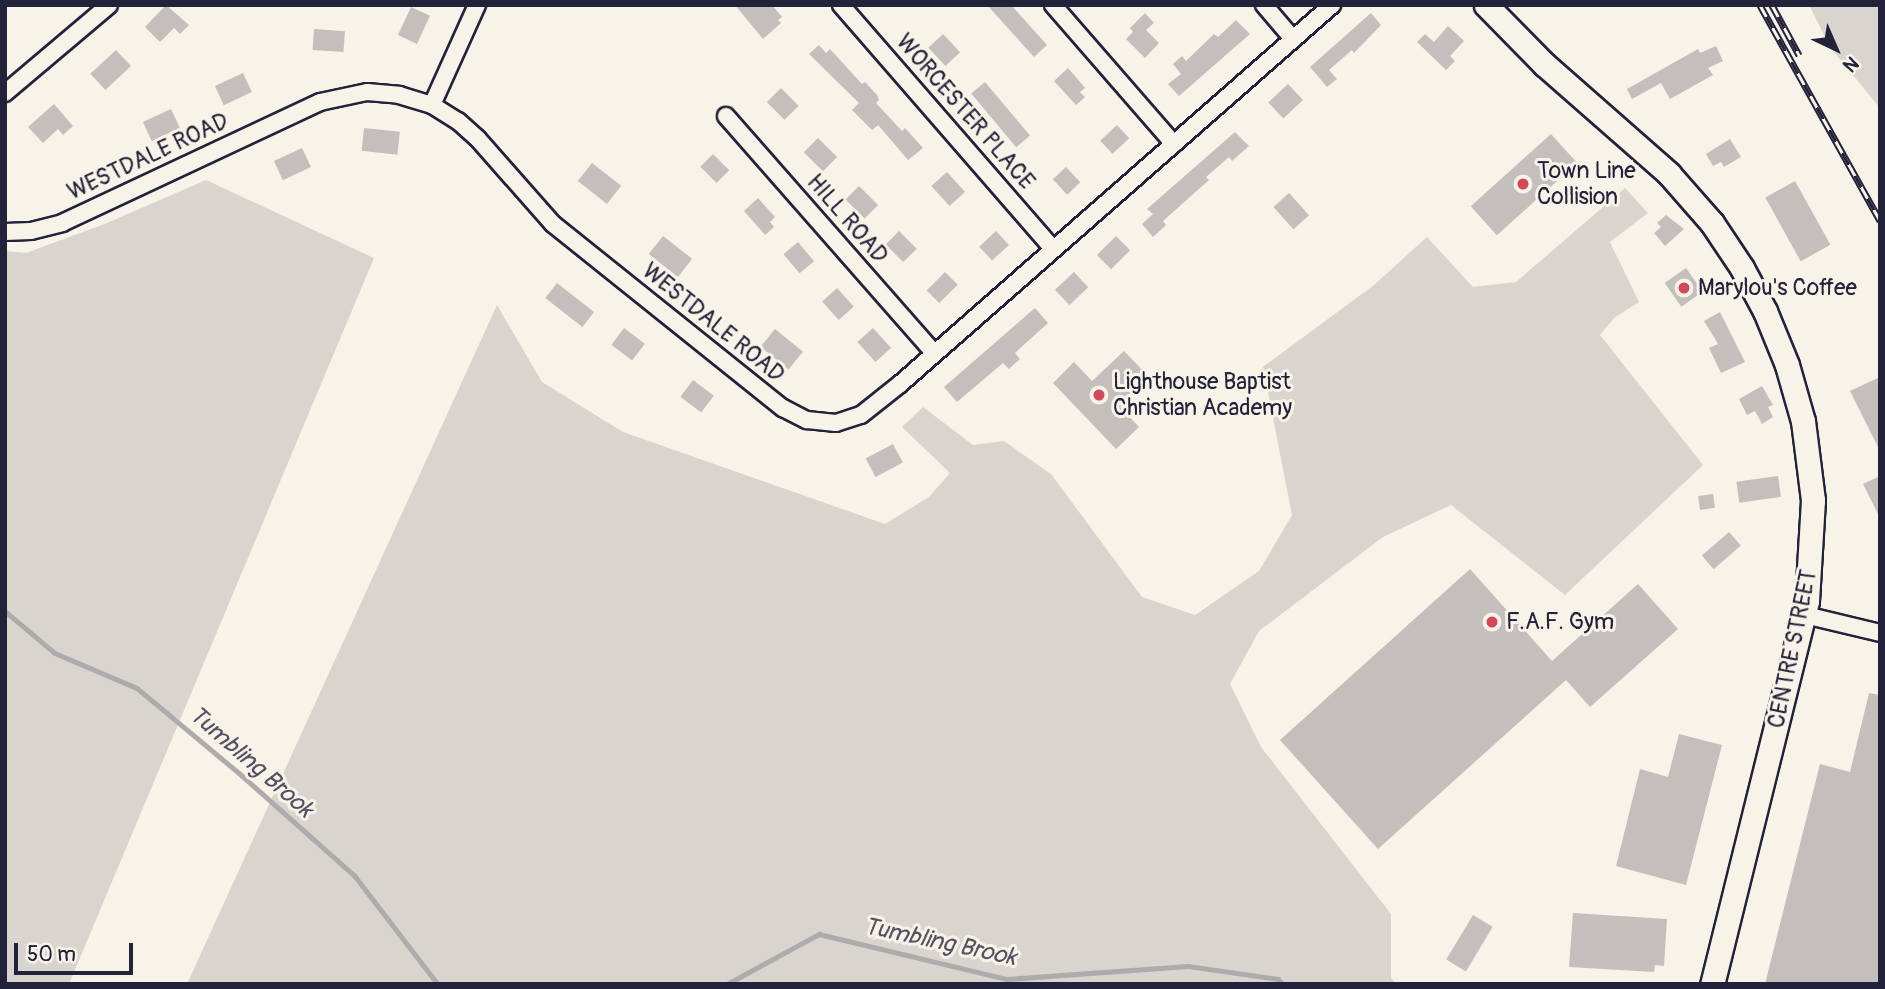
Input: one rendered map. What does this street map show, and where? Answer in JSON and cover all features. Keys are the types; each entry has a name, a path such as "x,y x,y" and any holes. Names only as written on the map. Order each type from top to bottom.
{"main road":[{"name":"CENTRE STREET","path":"1486,5 1537,57 1685,192 1722,237 1754,289 1787,365 1808,450 1813,522 1805,615 1712,984"}],"street":[{"path":"5,93 109,5"},
{"path":"432,105 477,5"},
{"name":"WORCESTER PLACE","path":"841,5 1053,249"},
{"path":"1053,5 1174,144"},
{"path":"1264,5 1293,39"},
{"name":"WESTDALE ROAD","path":"5,232 31,231 62,223 334,97 383,93 432,105 472,133 553,224 798,416 827,424 853,419 881,400 1332,5"},
{"name":"HILL ROAD","path":"726,116 934,353"},
{"path":"1805,615 1880,633"}],"shaded area":[{"path":"1809,5 1880,5 1880,108 1830,47"},
{"path":"206,180 374,258 69,984 5,984 5,251 26,253 107,223"},
{"path":"1625,188 1648,213 1610,242 1639,302 1614,318 1600,335 1703,465 1565,595 1451,505 1383,537 1259,631 1230,684 1261,747 1391,914 1391,978 1396,984 187,984 497,305 542,382 623,432 885,524 929,497 950,473 902,427 923,407 973,445 1004,441 1051,474 1142,597 1195,615 1259,571 1292,515 1263,367 1374,285 1427,237 1473,287 1516,282"}],"building":[{"path":"166,5 189,25 180,34 174,28 160,42 145,27"},
{"path":"735,5 772,5 782,17 778,20 781,23 763,39"},
{"path":"987,5 1011,5 1047,45 1034,57"},
{"path":"411,7 430,16 417,44 398,35"},
{"path":"1145,13 1154,23 1146,30 1159,43 1145,58 1126,39 1133,32 1130,28"},
{"path":"1371,13 1381,25 1354,53 1352,50 1329,70 1337,79 1327,87 1310,67"},
{"path":"1236,20 1250,34 1179,96 1168,84 1181,74 1173,64 1182,56 1186,61 1214,34 1218,37"},
{"path":"1448,26 1464,41 1450,56 1455,61 1446,70 1417,42 1425,34 1434,42"},
{"path":"314,29 345,31 343,52 313,50"},
{"path":"943,34 960,52 945,66 928,48"},
{"path":"819,45 826,53 830,49 862,84 865,82 877,95 879,100 876,103 902,131 905,128 923,148 908,160 878,125 872,130 852,110 859,103 809,54"},
{"path":"1716,46 1723,61 1708,68 1713,75 1670,99 1661,83 1632,99 1627,89 1698,49 1700,53"},
{"path":"116,50 131,66 105,90 90,74"},
{"path":"1068,68 1085,88 1080,92 1085,97 1076,105 1054,81"},
{"path":"243,73 252,92 224,105 215,86"},
{"path":"985,82 1030,136 1016,147 971,94"},
{"path":"1288,84 1303,100 1283,119 1268,102"},
{"path":"781,88 799,106 785,120 767,102"},
{"path":"54,104 73,126 63,135 58,129 43,143 28,127"},
{"path":"171,109 180,128 152,141 143,122"},
{"path":"1117,125 1129,138 1112,154 1100,141"},
{"path":"364,128 400,132 397,155 362,151"},
{"path":"1235,132 1249,146 1232,161 1229,157 1206,177 1209,180 1163,221 1166,225 1153,237 1142,224 1153,214 1147,209"},
{"name":"Town Line Collision","path":"1551,134 1577,163 1497,235 1471,206"},
{"path":"818,138 837,157 823,171 804,152"},
{"path":"1730,139 1741,157 1724,167 1721,162 1713,166 1706,154"},
{"path":"302,148 311,167 283,180 274,161"},
{"path":"713,154 729,170 717,183 700,167"},
{"path":"592,163 621,186 607,204 578,181"},
{"path":"1066,167 1080,182 1067,195 1053,179"},
{"path":"947,172 965,192 949,206 931,186"},
{"path":"1795,181 1830,245 1801,261 1765,197"},
{"path":"859,186 878,205 865,219 846,199"},
{"path":"1289,193 1309,215 1293,229 1273,207"},
{"path":"758,198 775,217 770,222 774,227 765,235 744,211"},
{"path":"1666,215 1684,229 1665,246 1654,233 1661,227 1657,223"},
{"path":"899,231 917,249 903,262 886,244"},
{"path":"996,231 1009,245 992,261 979,247"},
{"path":"663,236 692,259 678,277 649,254"},
{"path":"1116,236 1130,250 1111,269 1097,255"},
{"path":"798,242 814,261 800,273 783,254"},
{"name":"Marylou's Coffee","path":"1686,268 1703,292 1681,307 1665,283"},
{"path":"945,272 958,285 939,303 927,290"},
{"path":"1074,272 1088,287 1069,305 1055,290"},
{"path":"557,283 594,312 582,327 545,298"},
{"path":"837,288 854,307 839,320 822,301"},
{"path":"1035,308 1048,323 1015,353 1020,359 1009,369 1003,363 957,402 944,387"},
{"path":"1720,312 1745,362 1721,373 1709,348 1718,344 1704,321"},
{"path":"624,328 645,344 632,360 611,345"},
{"path":"873,328 891,348 875,362 857,342"},
{"path":"775,329 803,352 789,370 761,347"},
{"name":"Lighthouse Baptist Christian Academy","path":"1124,351 1151,379 1120,407 1139,427 1116,449 1053,383 1074,362 1092,381"},
{"path":"1880,377 1880,451 1850,391"},
{"path":"693,380 714,396 701,412 680,397"},
{"path":"1762,386 1773,405 1768,407 1773,417 1762,424 1755,411 1747,415 1739,399"},
{"path":"893,444 903,463 875,477 866,459"},
{"path":"1778,476 1781,497 1739,503 1736,482"},
{"path":"1880,476 1880,518 1863,484"},
{"path":"1713,494 1715,508 1700,510 1698,496"},
{"path":"1729,532 1741,546 1714,569 1702,556"},
{"path":"1470,569 1552,661 1638,584 1678,629 1590,707 1566,680 1378,849 1280,740"},
{"path":"1869,693 1880,695 1880,984 1765,984 1820,764 1850,772"},
{"path":"1679,734 1722,745 1686,885 1616,866 1640,769 1668,777"},
{"path":"1573,913 1667,919 1664,966 1655,965 1654,972 1569,967"},
{"path":"1473,915 1493,927 1466,971 1446,960"}],"waterway":[{"name":"Tumbling Brook","path":"5,611 55,653 137,688 239,773 355,876 438,984"},
{"name":"Tumbling Brook","path":"727,984 819,934 1007,979 1188,966 1278,979 1283,984"}],"railway":[{"path":"1760,5 1880,221"},
{"path":"1772,5 1799,55"}],"place":[{"name":"Town Line Collision","path":"1523,184"},
{"name":"Marylou's Coffee","path":"1684,288"},
{"name":"Lighthouse Baptist Christian Academy","path":"1099,395"},
{"name":"F.A.F. Gym","path":"1492,622"}]}
